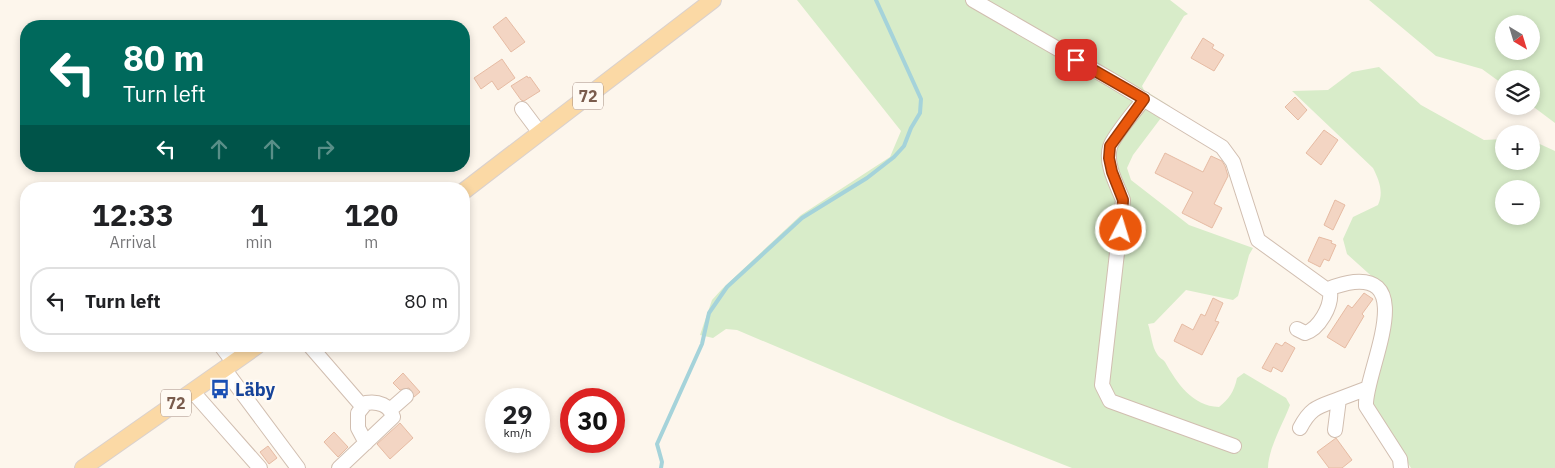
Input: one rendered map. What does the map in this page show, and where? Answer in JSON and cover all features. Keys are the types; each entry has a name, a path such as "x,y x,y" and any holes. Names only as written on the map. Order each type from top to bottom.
{"main road":[{"name":"72","path":"470,186 713,0"},
{"name":"72","path":"94,465 249,352"}],"street":[{"path":"973,0 1144,99 1222,147 1233,162 1258,240 1268,249 1328,289 1331,294 1317,326 1305,334 1297,330"},
{"path":"1144,99 1110,146 1109,158 1112,172 1123,200 1102,385 1110,401 1234,446"},
{"path":"522,109 540,133"},
{"path":"1328,289 1359,282 1377,286 1384,293 1386,312 1365,400 1367,410 1400,459 1401,468"},
{"path":"224,352 230,366 298,468"},
{"path":"315,352 362,406"},
{"path":"1300,428 1307,415 1314,408 1368,388"},
{"path":"193,392 260,468"},
{"path":"390,410 406,396"},
{"path":"1335,430 1339,399"},
{"path":"339,468 393,417 390,410 380,403 366,403 358,413 357,422 360,434 366,442"}],"green space":[{"path":"797,0 1170,0 1188,14 1184,16 1142,86 1144,90 1170,106 1133,155 1127,168 1131,180 1189,225 1253,248 1249,255 1238,296 1233,300 1186,290 1154,323 1148,324 1154,348 1158,355 1165,362 1180,385 1193,398 1209,406 1219,407 1231,395 1237,378 1244,373 1286,398 1290,405 1270,453 1268,468 1072,468 953,421 737,330 726,329 713,338 700,335 712,300 722,289 801,215 890,157 901,131"},
{"path":"1369,0 1555,0 1555,123 1540,112 1540,70 1495,70 1495,78 1482,69 1436,56"},
{"path":"1379,67 1421,105 1484,140 1495,139 1495,170 1540,170 1540,144 1555,151 1555,468 1411,468 1373,405 1371,397 1388,328 1390,301 1388,291 1347,254 1343,239 1353,217 1378,205 1381,195 1380,186 1373,168 1292,91 1328,90 1352,72"}],"building":[{"path":"506,17 525,42 511,52 493,27"},
{"path":"1203,38 1214,45 1212,48 1224,55 1214,71 1191,58"},
{"path":"502,59 515,78 498,90 492,81 481,89 474,78"},
{"path":"527,76 528,78 530,77 540,91 524,101 521,100 511,86"},
{"path":"1295,97 1307,110 1298,120 1285,107"},
{"path":"1324,130 1338,140 1321,165 1306,153"},
{"path":"1165,153 1203,172 1211,156 1222,161 1228,176 1214,204 1222,208 1212,228 1182,213 1193,192 1155,173"},
{"path":"1335,200 1345,205 1333,230 1324,225"},
{"path":"1319,237 1332,241 1331,243 1336,245 1329,261 1324,259 1320,267 1308,261"},
{"path":"1364,293 1373,299 1362,314 1364,316 1345,348 1327,337 1348,305 1352,308"},
{"path":"1213,298 1223,303 1215,321 1219,322 1202,355 1174,341 1182,324 1193,330 1201,314 1205,316"},
{"path":"1285,342 1295,348 1282,372 1273,367 1271,372 1262,368 1276,343 1282,346"},
{"path":"403,373 420,392 414,397 409,388 400,390 393,383"},
{"path":"400,423 413,438 390,459 377,444"},
{"path":"334,432 348,447 338,457 324,442"},
{"path":"1336,438 1352,460 1342,468 1329,468 1317,452"},
{"path":"268,446 277,458 269,464 260,452"}],"waterway":[{"path":"661,468 662,462 657,444 702,344 709,313 727,287 802,218 867,178 894,157 904,146 911,128 920,113 921,99 876,0"}],"place":[{"name":"Läby","path":"220,389"}],"route":[{"path":"1076,60 1144,99 1110,146 1109,158 1112,172 1123,200 1121,230"}]}
